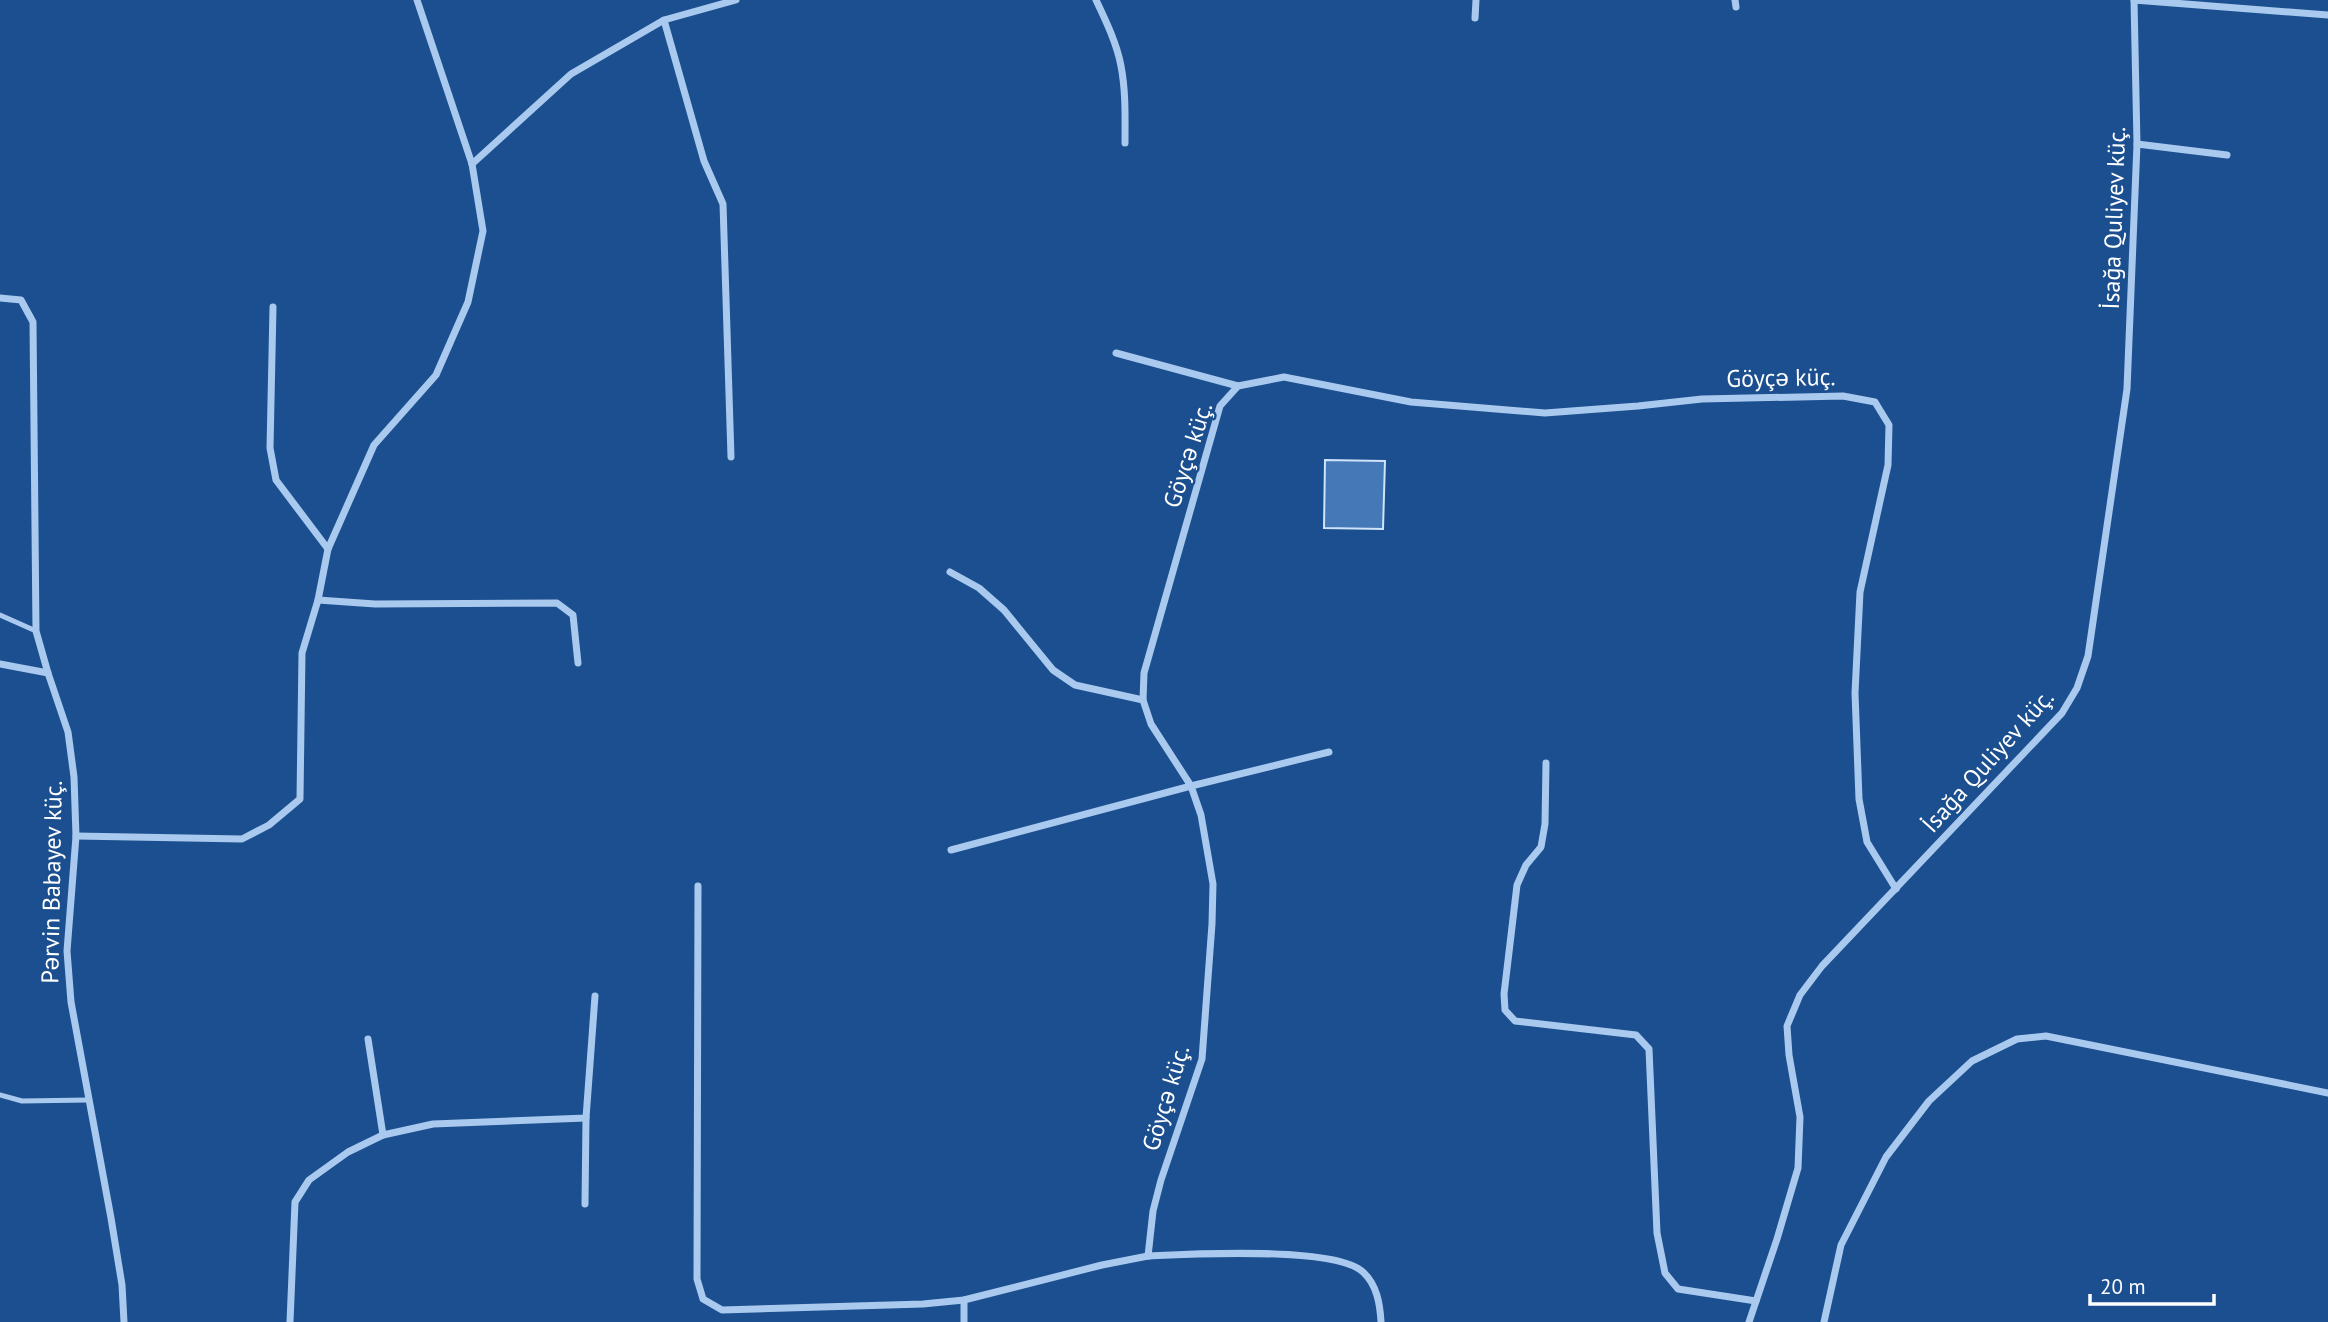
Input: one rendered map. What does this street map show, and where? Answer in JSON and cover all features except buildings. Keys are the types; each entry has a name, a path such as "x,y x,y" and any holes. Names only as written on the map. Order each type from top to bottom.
{"street":[{"path":"76,836 242,839 269,825 300,799 302,653 318,600 328,549 374,445 436,375 468,302 483,231 472,164 417,0"},
{"path":"472,164 571,74 664,20 736,0"},
{"path":"1096,0 1121,64 1125,143"},
{"path":"1475,18 1476,0"},
{"path":"2134,0 2328,15"},
{"name":"İsağa Quliyev küç.","path":"1749,1322 1798,1168 1800,1117 1789,1055 1787,1026 1800,995 1822,966 2062,713 2077,688 2088,656 2127,389 2137,144 2134,0"},
{"path":"664,20 704,161 723,204 731,457"},
{"path":"2137,144 2227,155"},
{"name":"Pərvin Babayev küç.","path":"0,298 21,300 33,321 36,631 68,732 74,777 76,836 67,951 71,1002 111,1218 122,1285 124,1322"},
{"path":"273,307 270,448 276,480 328,549"},
{"path":"1116,353 1238,386"},
{"name":"Göyçə küç.","path":"1148,1256 1153,1211 1161,1180 1202,1059 1213,884 1200,815 1191,786 1152,724 1143,700 1144,673 1220,406 1238,386 1284,377 1411,402 1545,413 1702,398 1843,396 1875,402 1889,425 1888,465 1860,592 1855,693 1859,799 1867,842 1896,889"},
{"path":"950,572 979,588 1004,610 1053,670 1075,685 1143,700"},
{"path":"318,600 375,604 557,603 573,615 578,663"},
{"path":"0,664 48,673"},
{"path":"951,850 1329,752"},
{"path":"1546,763 1545,824 1541,847 1526,865 1517,885 1504,994 1505,1010 1515,1021 1636,1035 1649,1049 1657,1233 1665,1273 1678,1289 1756,1301"},
{"path":"698,886 697,1279 703,1299 722,1310 923,1304 964,1300 1148,1256 1288,1254 1339,1261 1362,1271 1375,1288 1381,1322"},
{"path":"585,1204 586,1118 595,996"},
{"path":"1825,1322 1841,1245 1886,1157 1929,1101 1972,1061 2017,1039 2046,1036 2328,1093"},
{"path":"368,1039 383,1135"},
{"path":"290,1322 295,1202 309,1180 348,1152 383,1135 433,1124 586,1118"},
{"path":"964,1300 964,1322"}],"lane":[{"path":"0,615 36,631"},
{"path":"0,1095 22,1101 88,1100"}]}
